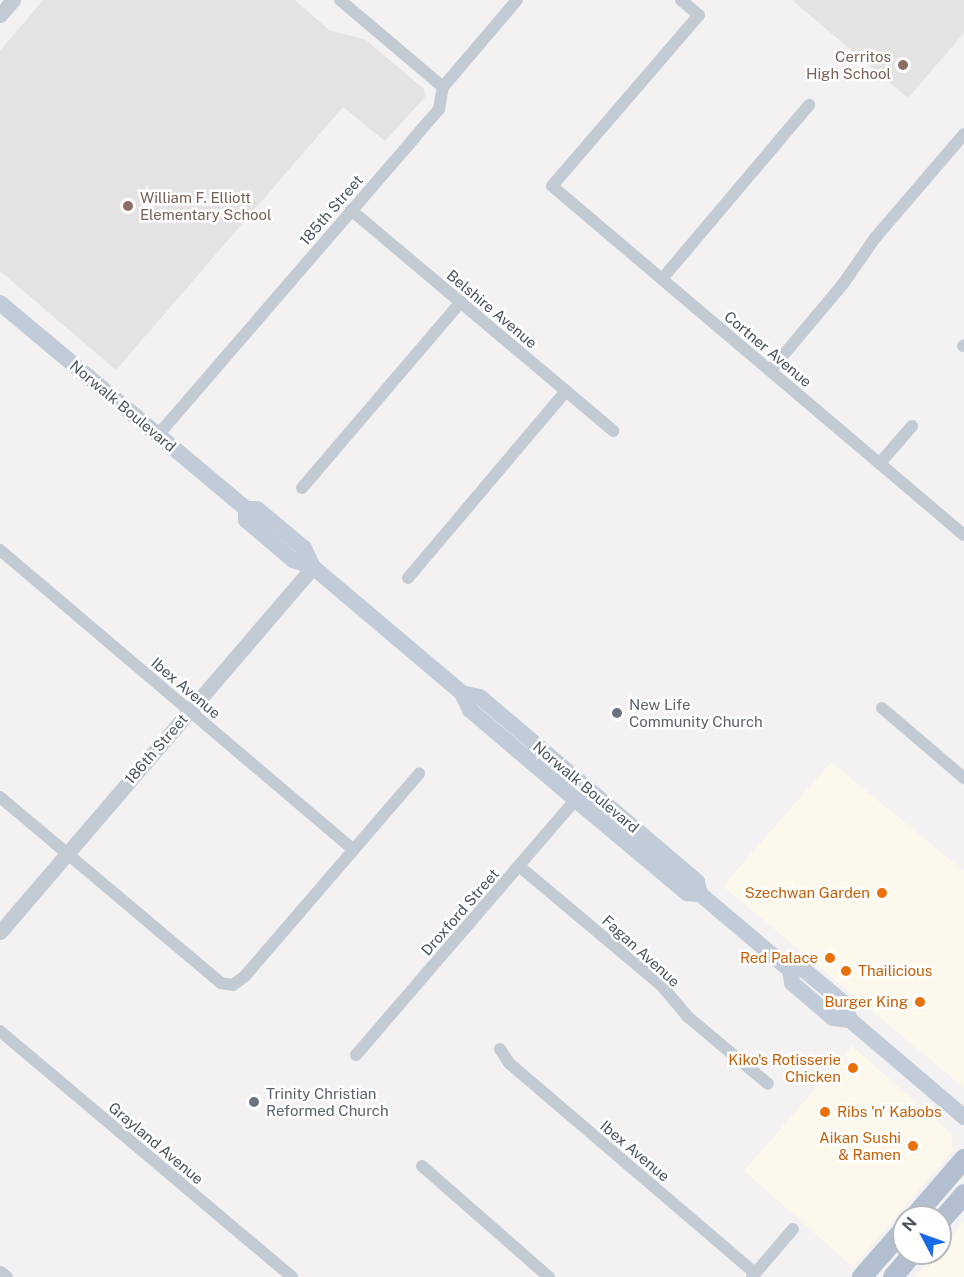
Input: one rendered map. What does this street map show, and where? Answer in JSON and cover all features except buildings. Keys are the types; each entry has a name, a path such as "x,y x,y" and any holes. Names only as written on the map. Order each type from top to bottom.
{"main road":[{"name":"Norwalk Boulevard","path":"0,303 246,509 257,509 304,548 313,567 462,693 480,697 687,893 700,894 790,970 803,969 845,1004 850,1020 964,1117"},
{"path":"924,1205 964,1159"},
{"path":"952,1208 964,1194"},
{"path":"862,1277 892,1243"},
{"path":"893,1277 904,1265"}],"street":[{"path":"0,15 13,0"},
{"path":"340,0 443,87"},
{"name":"185th Street","path":"158,435 439,109 443,87 517,0"},
{"name":"Cortner Avenue","path":"681,0 699,15 552,186 964,535"},
{"path":"662,279 809,105"},
{"path":"770,371 843,284 875,238 964,134"},
{"name":"Belshire Avenue","path":"351,210 613,431"},
{"path":"302,488 461,302"},
{"path":"408,578 566,391"},
{"path":"880,463 912,426"},
{"name":"Ibex Avenue","path":"0,550 353,849"},
{"name":"186th Street","path":"0,932 313,567"},
{"path":"882,708 964,778"},
{"path":"0,796 220,983 233,985 245,976 419,774"},
{"name":"Droxford Street","path":"356,1055 581,794"},
{"name":"Fagan Avenue","path":"519,866 661,985 688,1017 768,1084"},
{"name":"Grayland Avenue","path":"0,1032 292,1277"},
{"name":"Ibex Avenue","path":"500,1049 509,1063 754,1275"},
{"path":"422,1166 549,1277"},
{"path":"754,1275 793,1229"},
{"path":"0,1273 5,1277"}],"shaded area":[{"name":"William F. Elliott Elementary School","path":"43,0 295,0 329,30 366,40 424,89 425,97 385,141 343,107 116,370 0,271 0,51"},
{"name":"Cerritos High School","path":"792,0 964,0 964,33 908,98"},
{"path":"831,762 964,871 964,1088 723,886"},
{"path":"852,1046 951,1133 953,1150 906,1205 892,1205 892,1221 853,1267 744,1171"},
{"path":"964,1222 964,1277 915,1277 926,1265 952,1265 952,1236"}],"place":[{"name":"Cerritos High School","path":"903,65"},
{"name":"William F. Elliott Elementary School","path":"128,206"},
{"name":"New Life Community Church","path":"617,713"},
{"name":"Szechwan Garden","path":"882,893"},
{"name":"Red Palace","path":"830,958"},
{"name":"Thailicious","path":"846,971"},
{"name":"Burger King","path":"920,1002"},
{"name":"Kiko's Rotisserie Chicken","path":"853,1068"},
{"name":"Trinity Christian Reformed Church","path":"254,1102"},
{"name":"Ribs 'n' Kabobs","path":"825,1112"},
{"name":"Aikan Sushi & Ramen","path":"913,1146"}]}
